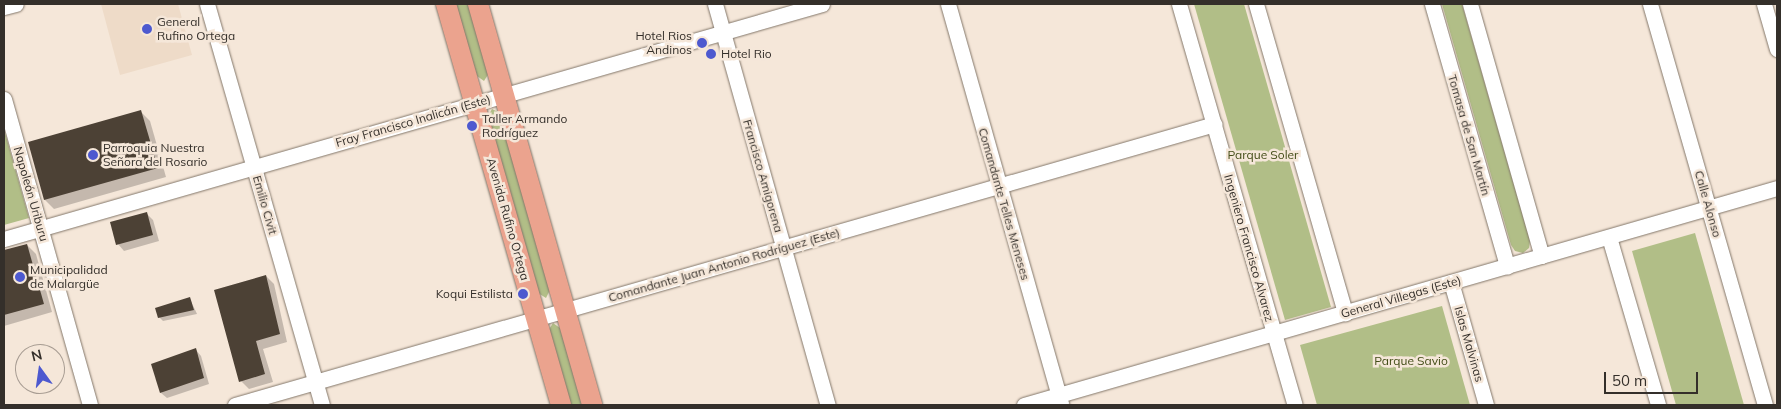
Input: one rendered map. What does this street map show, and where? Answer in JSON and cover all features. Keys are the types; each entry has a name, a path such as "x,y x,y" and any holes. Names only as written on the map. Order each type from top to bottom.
{"main road":[{"name":"Avenida Rufino Ortega","path":"446,4 561,405"},
{"path":"478,4 592,405"}],"street":[{"path":"4,7 16,4"},
{"name":"Emilio Civit","path":"207,4 322,405"},
{"name":"Francisco Amigorena","path":"715,4 828,405"},
{"name":"Fray Francisco Inalicán (Este)","path":"4,239 822,4"},
{"name":"Comandante Telles Meneses","path":"948,4 1060,400"},
{"name":"Ingeniero Francisco Alvarez","path":"1179,4 1294,405"},
{"path":"1256,4 1345,313"},
{"name":"Tomasa de San Martín","path":"1432,4 1507,266"},
{"path":"1470,4 1542,256"},
{"path":"1764,4 1777,49"},
{"name":"Calle Alonso","path":"1655,5 1709,208 1765,405"},
{"name":"Napoleón Uriburu","path":"4,99 90,405"},
{"name":"Comandante Juan Antonio Rodríguez (Este)","path":"235,405 1214,124"},
{"name":"General Villegas (Este)","path":"1024,405 1060,400 1274,333 1777,188"},
{"path":"1609,236 1658,405"},
{"name":"Islas Malvinas","path":"1451,282 1486,405"}],"shaded area":[{"name":"General Rufino Ortega","path":"101,4 178,4 192,55 120,75"}],"green space":[{"path":"456,4 469,4 489,73 484,81 477,76"},
{"name":"Parque Soler","path":"1194,4 1244,4 1331,307 1285,320"},
{"path":"1442,4 1462,4 1530,241 1529,248 1523,253 1515,251 1511,245"},
{"path":"492,109 500,113 550,290 546,298 538,293 488,116"},
{"path":"4,129 29,218 4,225"},
{"path":"1695,233 1744,405 1676,405 1632,251"},
{"name":"Parque Savio","path":"1442,306 1470,405 1317,405 1300,345"},
{"path":"553,323 560,328 582,405 569,405 548,331"}],"building":[{"name":"Parroquia Nuestra Señora del Rosario","path":"141,110 158,168 44,200 28,142"},
{"path":"147,212 153,235 116,245 110,222"},
{"name":"Municipalidad de Malargüe","path":"27,244 44,304 4,315 4,250"},
{"path":"266,275 280,334 256,341 265,374 239,382 214,290"},
{"path":"190,297 194,310 158,318 155,308"},
{"path":"196,348 204,378 160,393 151,364"}],"place":[{"name":"General Rufino Ortega","path":"147,29"},
{"name":"Hotel Rios Andinos","path":"702,43"},
{"name":"Hotel Rio","path":"711,54"},
{"name":"Taller Armando Rodríguez","path":"472,126"},
{"name":"Parroquia Nuestra Señora del Rosario","path":"93,155"},
{"name":"Municipalidad de Malargüe","path":"20,277"},
{"name":"Koqui Estilista","path":"523,294"}]}
